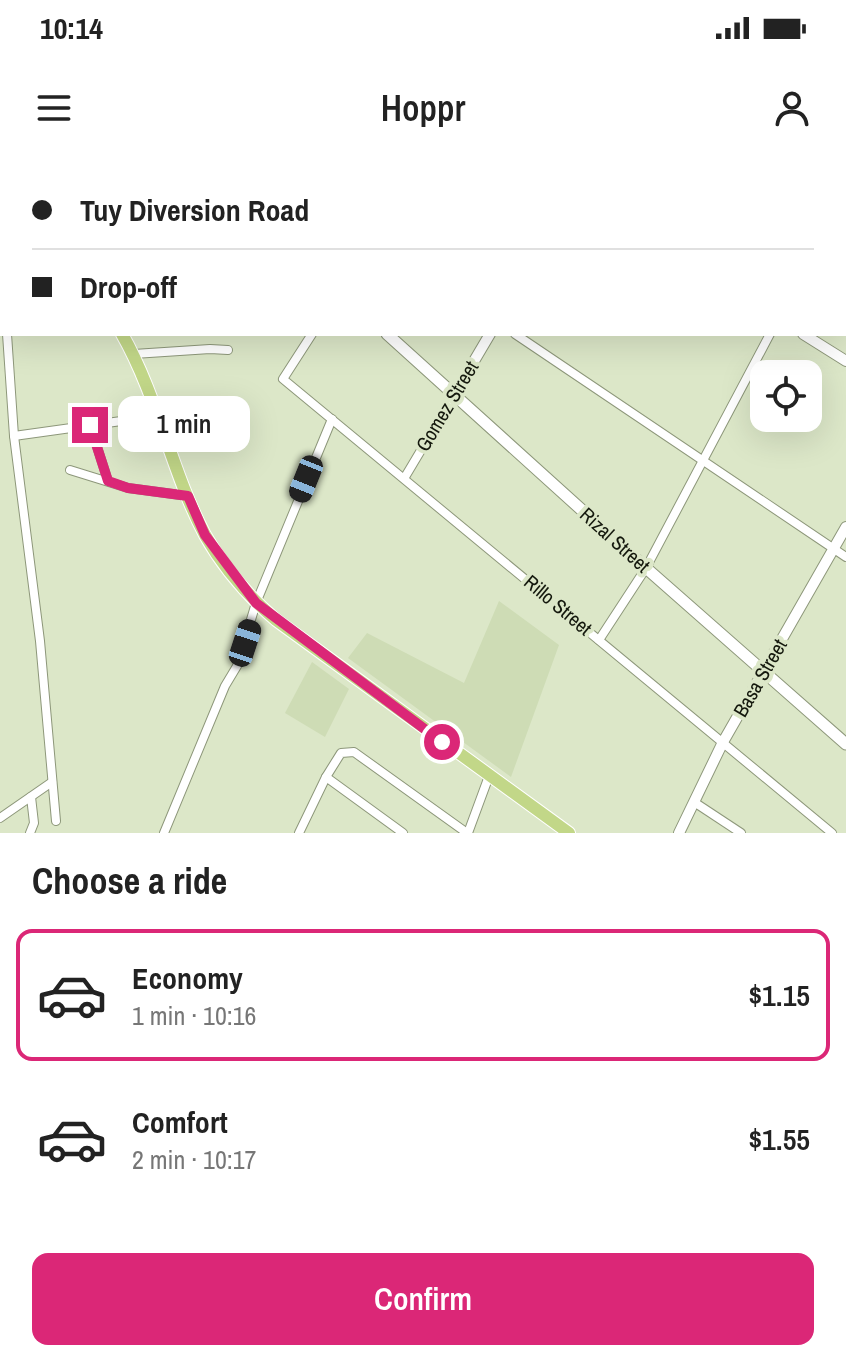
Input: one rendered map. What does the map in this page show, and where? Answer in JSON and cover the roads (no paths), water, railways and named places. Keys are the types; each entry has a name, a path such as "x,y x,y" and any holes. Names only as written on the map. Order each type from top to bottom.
{"main road":[{"path":"123,336 134,354 205,535 256,603 569,833"},
{"name":"Rizal Street","path":"389,336 846,744"}],"street":[{"path":"7,336 14,436 40,641 56,821"},
{"name":"Rillo Street","path":"311,336 283,379 832,833"},
{"name":"Gomez Street","path":"405,477 489,336"},
{"path":"518,336 846,557"},
{"path":"599,640 646,568 769,336"},
{"path":"806,336 846,361"},
{"path":"134,354 228,350"},
{"path":"14,436 157,416"},
{"path":"164,833 225,686 237,666 256,603 332,419"},
{"path":"90,425 108,481"},
{"path":"70,470 128,488 188,496"},
{"name":"Basa Street","path":"679,833 723,742 846,527"},
{"path":"299,833 341,753 354,752 467,833 489,776"},
{"path":"326,777 403,833"},
{"path":"1,819 52,782"},
{"path":"30,833 34,823 31,797"},
{"path":"694,802 741,833"}]}
